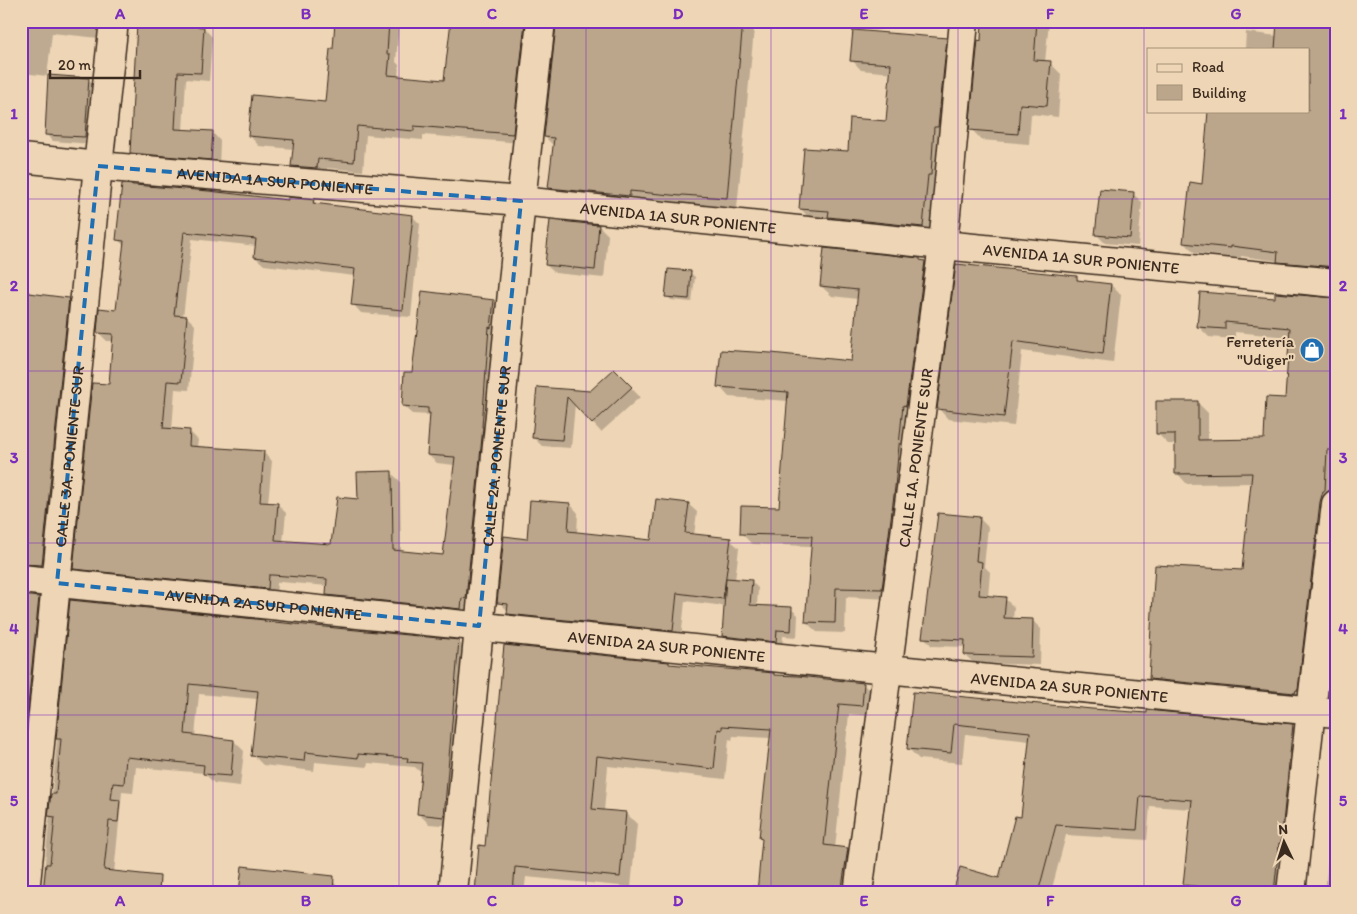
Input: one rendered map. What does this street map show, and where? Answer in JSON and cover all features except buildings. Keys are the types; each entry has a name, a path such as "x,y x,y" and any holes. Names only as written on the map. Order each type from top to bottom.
{"street":[{"name":"CALLE 3A. PONIENTE SUR","path":"26,893 114,21"},
{"name":"CALLE 2A. PONIENTE SUR","path":"453,893 521,201 541,21"},
{"name":"CALLE 1A. PONIENTE SUR","path":"858,893 943,245 964,21"},
{"name":"AVENIDA 1A SUR PONIENTE","path":"21,158 521,201 943,245 1336,283"},
{"path":"1291,893 1323,712 1336,504"},
{"name":"AVENIDA 2A SUR PONIENTE","path":"21,579 887,669 1323,712"}],"highlighted area":[{"path":"98,166 521,201 479,626 57,583"}],"place":[{"name":"Ferretería \"Udiger\"","path":"1312,350"}]}
